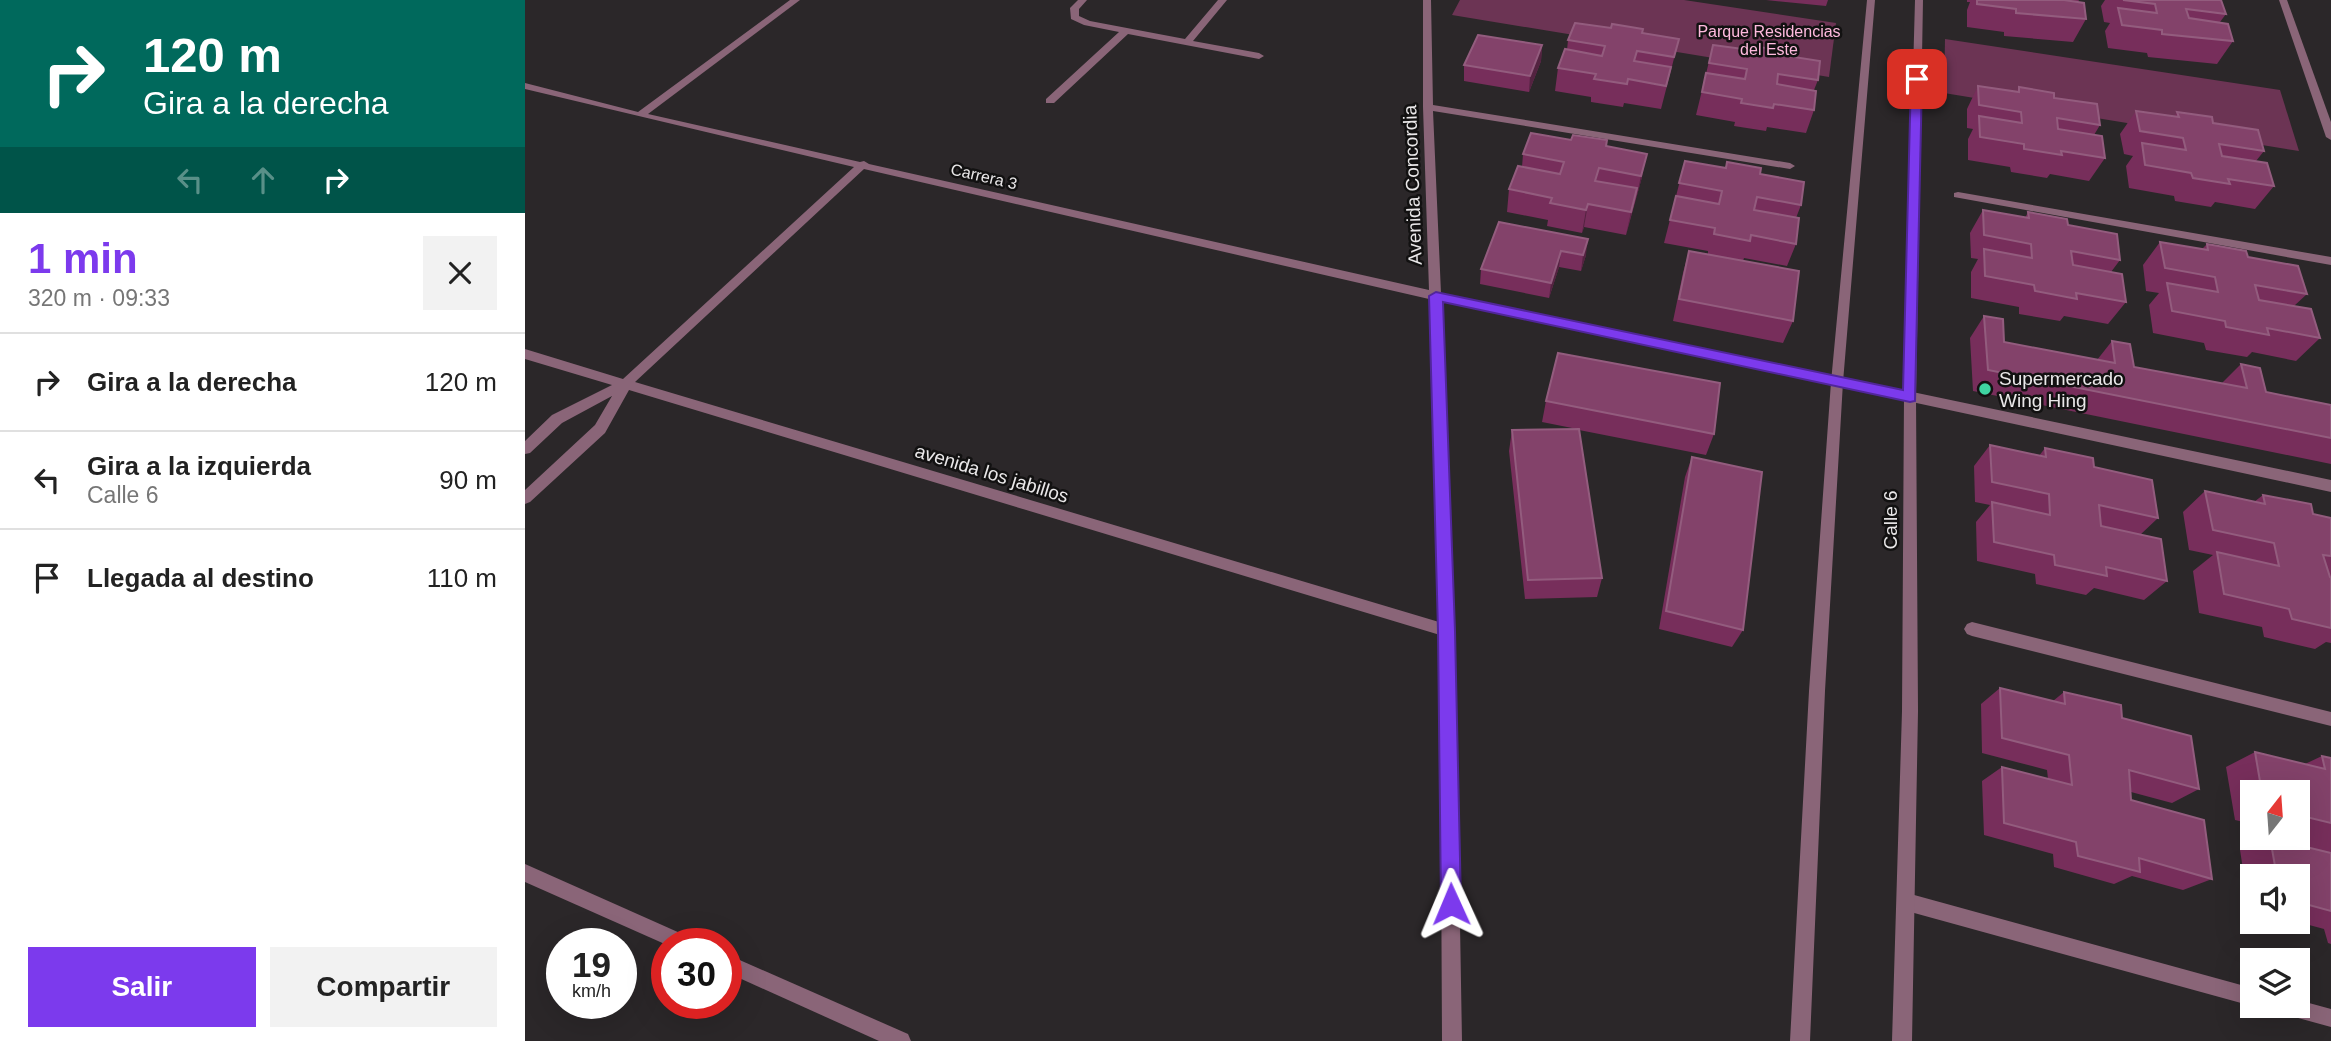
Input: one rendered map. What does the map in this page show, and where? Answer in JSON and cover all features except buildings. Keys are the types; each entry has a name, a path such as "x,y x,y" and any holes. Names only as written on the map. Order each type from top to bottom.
{"street":[{"path":"640,115 796,0"},
{"path":"1083,0 1075,8 1074,18 1126,31 1259,56"},
{"path":"1186,43 1223,0"},
{"name":"Avenida Concordia","path":"1427,0 1428,107 1447,631 1452,1041"},
{"path":"1800,1041 1817,691 1837,382 1871,0"},
{"name":"Calle 6","path":"1902,1041 1907,902 1910,397 1919,0"},
{"path":"2283,0 2331,137"},
{"path":"1050,101 1126,31"},
{"name":"Carrera 3","path":"525,86 640,115 1436,296 2331,486"},
{"path":"1428,107 1790,166"},
{"path":"525,449 557,419 626,383 864,164"},
{"path":"1958,195 2331,261"},
{"name":"avenida los jabillos","path":"525,354 1447,631"},
{"path":"525,498 600,429 626,383"},
{"path":"1972,629 2331,719"},
{"path":"525,873 651,929"},
{"path":"1907,902 2240,994"},
{"path":"742,970 901,1041"},
{"path":"2310,1012 2331,1018"}],"green space":[{"name":"Parque Residencias del Este","path":"1460,0 1684,0 1836,23 1829,77 1452,15"},
{"path":"1945,39 2280,90 2299,151 1944,93"}],"place":[{"name":"Supermercado Wing Hing","path":"1985,389"}],"route":[{"path":"1451,904 1447,631 1436,296 1910,397 1917,79"}]}
